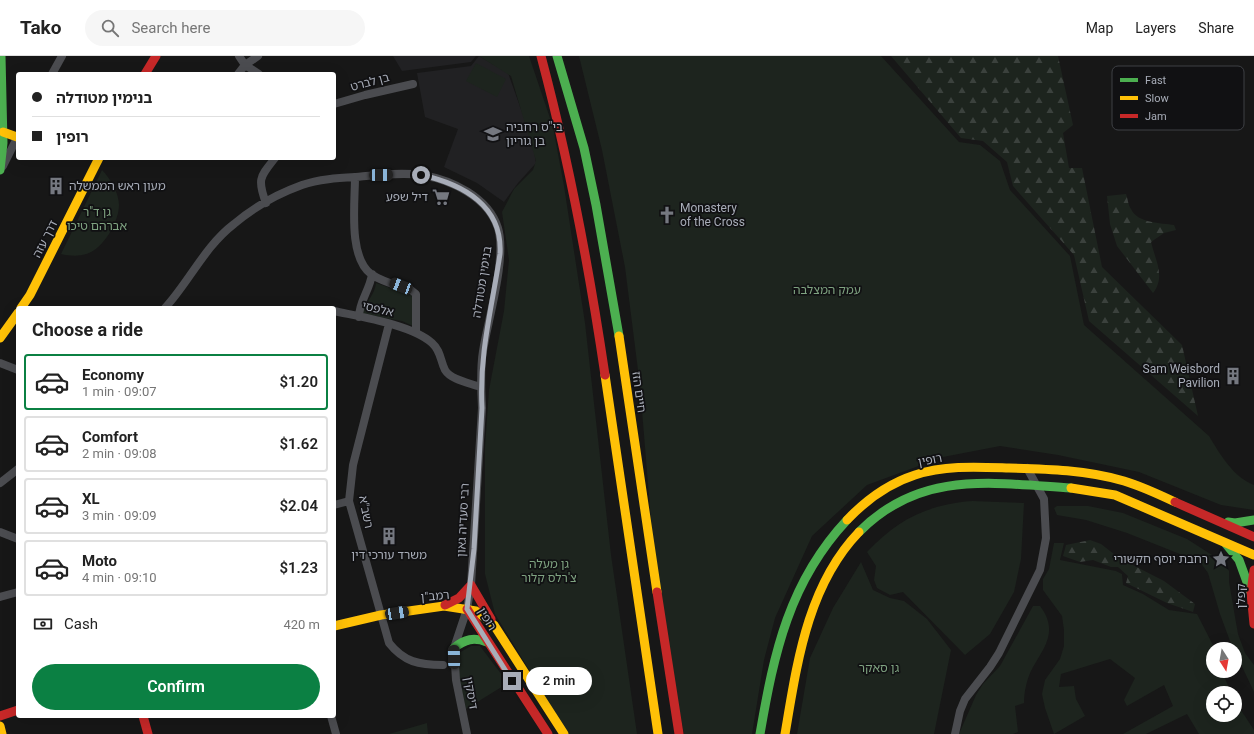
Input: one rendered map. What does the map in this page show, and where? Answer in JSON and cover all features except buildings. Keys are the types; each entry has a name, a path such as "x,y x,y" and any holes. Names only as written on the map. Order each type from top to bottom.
{"street":[{"path":"0,171 3,132 1,56"},
{"path":"53,72 62,56"},
{"path":"146,72 156,56"},
{"path":"239,56 245,65 256,72"},
{"path":"240,72 245,65 258,56"},
{"path":"541,56 562,134 576,202 600,339 658,734"},
{"name":"חיים הזז","path":"557,56 584,148 596,206 620,344 636,460 679,734"},
{"name":"בן לברט","path":"336,103 412,84"},
{"path":"3,132 8,135 16,136"},
{"path":"0,171 16,140"},
{"name":"דרך עזה","path":"22,306 30,295 98,160"},
{"path":"266,203 260,183 264,173 274,160"},
{"name":"בנימין מטודלה","path":"167,306 220,236 237,221 266,203 303,185 355,177 408,174 433,177 470,193 484,205 498,228 500,254 482,353 480,387 482,408"},
{"path":"355,177 356,240 362,264 372,274 411,290 416,294 416,332 432,343 440,353 446,371 454,377 480,387"},
{"path":"359,317 359,306 371,283 372,274"},
{"name":"אלפסי","path":"336,311 416,332"},
{"path":"0,338 16,316"},
{"name":"רשב\"א","path":"389,324 353,465 349,501 389,643 398,654 409,660 426,665 443,665"},
{"path":"0,362 16,369"},
{"name":"רבי סעדיה גאון","path":"467,609 471,585 482,408"},
{"name":"רופין","path":"760,734 772,667 787,616 808,573 842,524 862,505 888,487 915,475 948,469 984,467 1086,472 1121,479 1219,520 1254,537"},
{"path":"955,734 960,711 965,699 999,653 1040,570 1046,538 1044,499 1027,468"},
{"path":"0,483 16,471"},
{"path":"785,734 803,634 812,606 832,566 851,539 862,528 896,502 929,489 967,484 1084,489 1116,495 1254,554"},
{"path":"336,504 349,501"},
{"path":"1219,520 1235,523 1254,520"},
{"path":"0,532 16,538"},
{"path":"1223,540 1239,560 1251,593"},
{"name":"קפלן","path":"1254,570 1251,593 1254,622"},
{"path":"444,606 459,598 471,585 494,625"},
{"path":"0,598 16,593"},
{"name":"רמב\"ן","path":"336,626 381,616 444,606 467,609"},
{"name":"רופין","path":"467,609 481,614 494,625 564,734"},
{"name":"רופין","path":"467,609 548,734"},
{"name":"דיסקין","path":"467,609 454,648 456,680 467,734"},
{"path":"454,648 463,641 470,639 478,639 487,642"},
{"path":"0,716 16,711"},
{"path":"144,718 148,734"},
{"path":"332,718 336,734"},
{"path":"0,726 2,734"}],"shaded area":[{"path":"393,56 476,56 471,62 402,71"},
{"name":"בי\"ס רחביה בן גוריון","path":"479,56 508,73 532,140 536,163 518,183 504,202 477,183 444,167 458,129 425,117 417,73 471,66"}],"green space":[{"name":"גן מעלה צ'רלס קלור","path":"479,56 529,56 553,127 564,186 585,323 611,555 637,734 568,734 495,614 485,574 485,447 489,390 504,311 509,260 502,212 514,189 533,170 536,161 511,76"},
{"name":"עמק המצלבה","path":"579,56 881,56 959,142 980,145 1000,161 1010,190 1070,256 1084,325 1209,436 1233,471 1254,485 1254,510 1221,505 1139,472 1058,455 1000,446 943,457 867,485 812,536 775,618 764,660 752,734 684,734 657,593 640,386 625,267 602,150"},
{"path":"891,56 1058,56 1073,125 1063,133 1069,168 1082,168 1102,267 1182,345 1198,416 1089,321 1074,255 1013,186 1007,162 983,141 961,138"},
{"path":"476,63 506,79 497,97 466,81"},
{"name":"גן ד\"ר אברהם טיכו","path":"102,170 114,186 119,200 117,218 114,225 101,244 91,252 76,256 61,254"},
{"path":"1126,194 1130,207 1134,214 1138,217 1150,222 1174,225 1176,230 1164,233 1151,242 1159,274 1157,287 1153,293 1117,246 1110,224 1107,196"},
{"path":"376,283 411,295 414,300 413,326 402,321 362,314 374,291"},
{"path":"972,501 1024,503 1021,559 1014,592 990,634 965,655 903,592 890,595 877,588 874,580 876,566 867,552 890,531 902,522 914,516 941,506"},
{"path":"1057,506 1088,506 1123,513 1187,539 1212,555 1215,562 1224,563 1229,571 1229,582 1238,634 1241,642 1230,642 1220,614 1208,573 1200,562 1127,533 1086,520 1057,515 1054,508"},
{"path":"1090,540 1101,544 1119,558 1164,581 1195,604 1193,612 1167,603 1126,583 1128,576 1118,567 1111,567 1093,560 1080,562 1063,556 1066,545"},
{"path":"1054,543 1064,543 1060,560 1116,571 1122,574 1123,585 1143,594 1169,610 1197,614 1211,642 1206,642 1206,678 1225,678 1228,686 1206,686 1206,722 1242,722 1242,712 1254,730 1254,734 1199,734 1187,714 1146,734 1123,734 1173,706 1164,685 1127,706 1124,700 1135,678 1110,659 1061,674 1059,687 1074,686 1076,699 1085,716 1054,734 1042,694 1045,680 1060,659 1064,646 1064,630 1062,616 1043,590 1043,579 1049,569"},
{"name":"גן סאקר","path":"861,562 873,590 890,598 904,601 927,619 951,650 934,734 797,734 810,658 833,608"},
{"path":"1033,606 1040,606 1048,623 1049,630 1046,644 1031,671 1025,689 1024,703 1015,706 1018,732 1013,734 959,734 976,695 983,684 1000,666"},
{"path":"1242,645 1245,653 1254,665 1254,692 1242,666"},
{"path":"471,646 480,646 508,683 466,709 458,673 457,654"},
{"path":"427,723 428,734 389,734"}],"traffic: fast":[{"path":"0,170 3,143 1,56"},
{"path":"557,56 584,148 596,205 619,336"},
{"path":"859,532 882,512 907,498 932,490 958,485 985,483 1071,488"},
{"path":"760,734 771,675 787,620 811,568 827,544 847,520"},
{"path":"1228,522 1235,523 1254,520"},
{"path":"1226,544 1239,560 1251,593"},
{"path":"454,648 466,641 474,639 487,642"}],"traffic: slow":[{"path":"3,132 16,137"},
{"path":"22,306 30,295 98,160"},
{"path":"0,338 16,316"},
{"path":"619,336 657,592"},
{"path":"605,375 658,734"},
{"path":"847,520 870,499 888,487 906,478 926,472 962,467 1053,470 1096,474 1150,490 1175,502"},
{"path":"1071,488 1115,495 1254,555"},
{"path":"785,734 800,654 816,601 827,576 841,553 859,532"},
{"path":"336,626 381,615 444,606 476,611 494,625 564,734"},
{"path":"0,726 2,734"}],"traffic: jam":[{"path":"146,72 156,56"},
{"path":"541,56 561,135 578,214 605,375"},
{"path":"1175,502 1254,537"},
{"path":"1254,570 1251,593 1254,624"},
{"path":"445,605 459,598 471,585 491,619"},
{"path":"657,592 679,734"},
{"path":"467,609 548,734"},
{"path":"0,716 16,711"},
{"path":"144,718 148,734"}],"place":[{"name":"בי\"ס רחביה בן גוריון","path":"493,134"},
{"name":"מעון ראש הממשלה","path":"56,186"},
{"name":"דיל שפע","path":"441,197"},
{"name":"Monastery of the Cross","path":"667,215"},
{"name":"Sam Weisbord Pavilion","path":"1233,376"},
{"name":"משרד עורכי דין","path":"389,536"},
{"name":"רחבת יוסף חקשורי","path":"1221,559"}],"route":[{"path":"421,175 433,177 470,193 484,205 498,228 500,254 482,353 480,387 482,408 474,549 467,609 512,681"}]}
